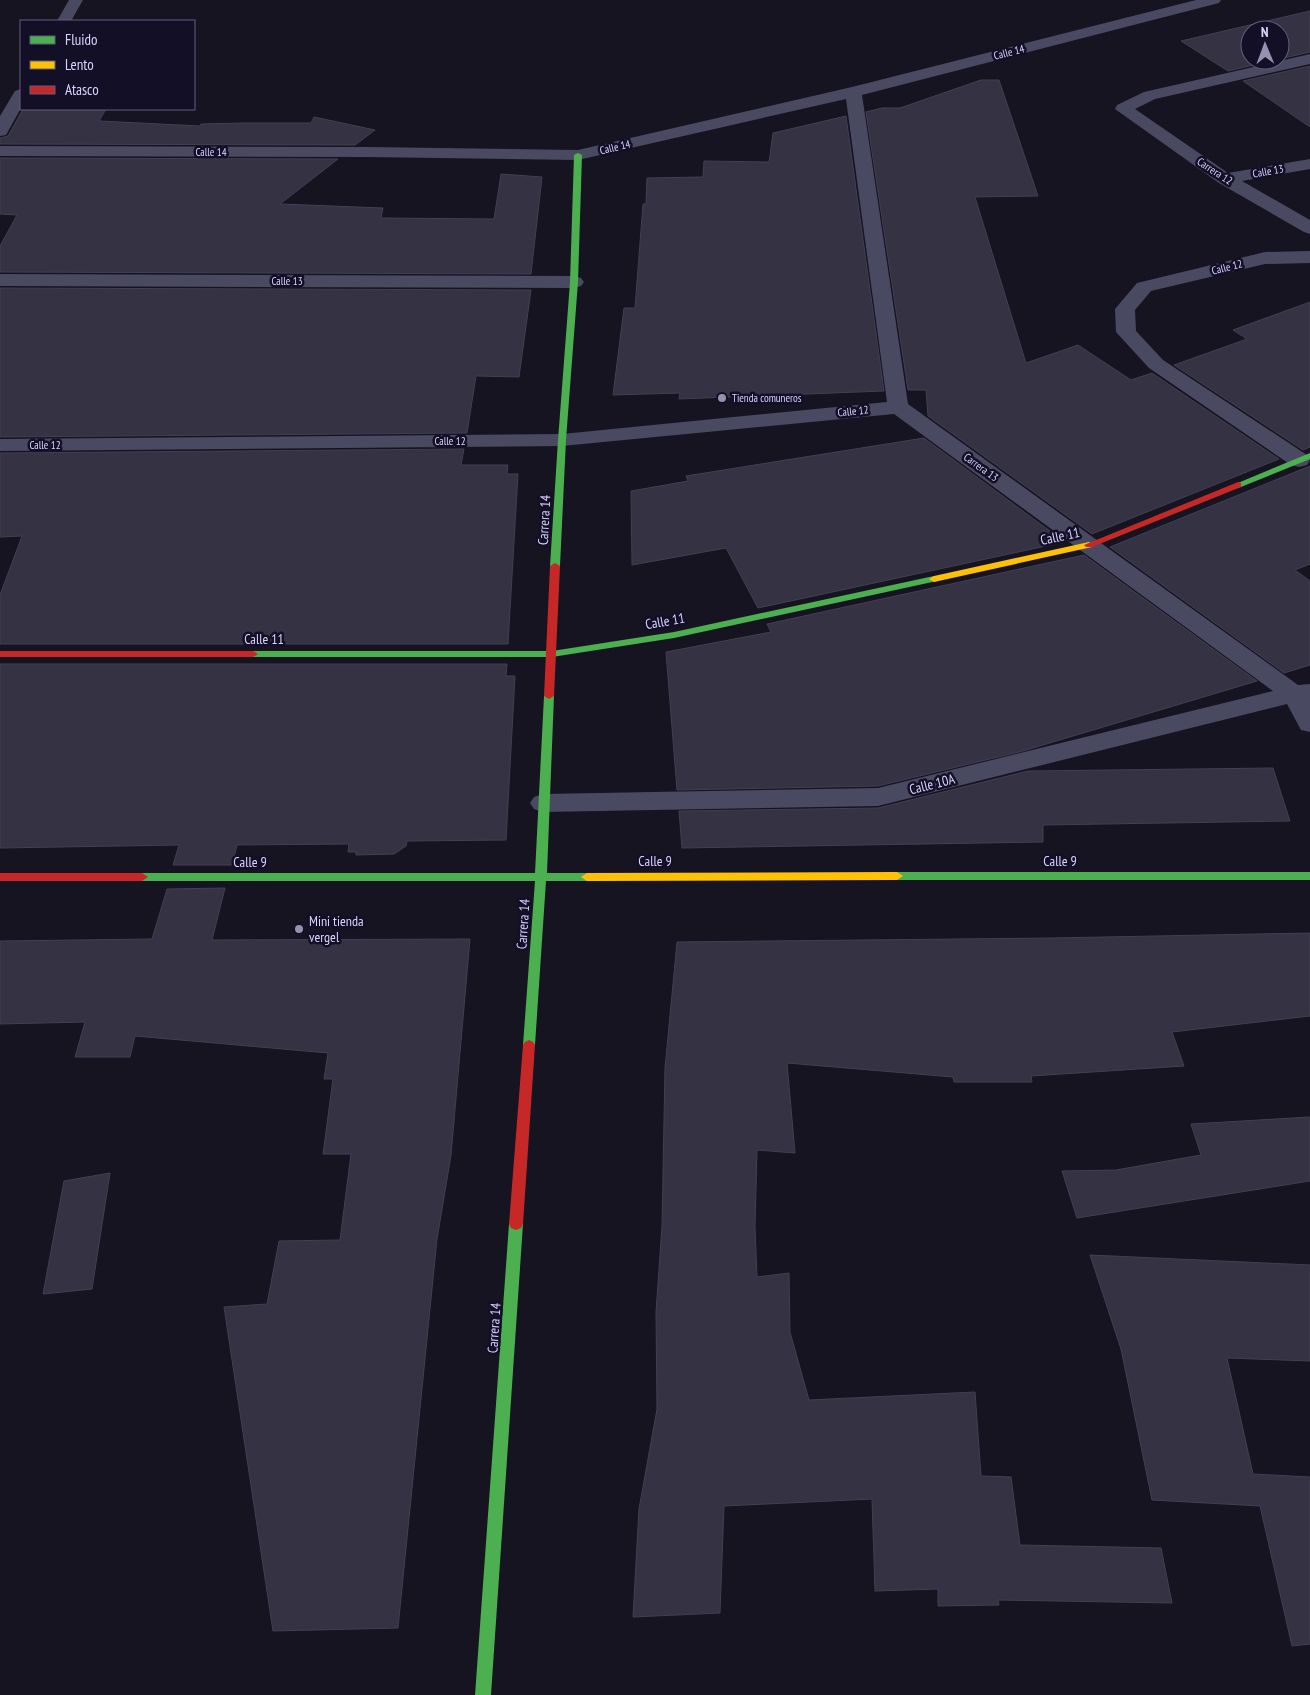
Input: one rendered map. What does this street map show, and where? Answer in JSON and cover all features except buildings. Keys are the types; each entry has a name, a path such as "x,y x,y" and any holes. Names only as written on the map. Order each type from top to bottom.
{"street":[{"path":"65,20 76,0"},
{"name":"Calle 14","path":"0,151 366,152 578,155 853,92 1214,0"},
{"name":"Carrera 12","path":"1310,59 1150,95 1123,109 1225,179 1310,228"},
{"path":"853,92 898,407"},
{"path":"0,131 20,96"},
{"name":"Carrera 14","path":"483,1695 541,876 562,440 574,282 578,155"},
{"name":"Calle 13","path":"1225,179 1310,164"},
{"name":"Calle 12","path":"1304,458 1156,364 1126,332 1125,309 1144,288 1265,258 1310,257"},
{"name":"Calle 13","path":"0,280 574,282"},
{"name":"Calle 12","path":"0,445 562,440 898,407"},
{"name":"Carrera 13","path":"898,407 1089,545 1303,692 1310,724"},
{"name":"Calle 11","path":"0,654 552,654 674,635 1089,545 1304,458"},
{"name":"Calle 10A","path":"543,804 878,797 1303,692"},
{"name":"Calle 9","path":"0,877 1310,876"}],"traffic: fast":[{"path":"555,566 574,282 578,155"},
{"path":"1238,485 1310,456"},
{"path":"253,654 552,654 674,635 934,579"},
{"path":"529,1045 541,876 549,696"},
{"path":"897,876 1310,876"},
{"path":"142,877 587,877"},
{"path":"483,1695 516,1224"}],"traffic: slow":[{"path":"934,579 1089,545"},
{"path":"587,877 897,876"}],"traffic: jam":[{"path":"1089,545 1238,485"},
{"path":"549,696 555,566"},
{"path":"0,654 253,654"},
{"path":"0,877 142,877"},
{"path":"516,1224 529,1045"}],"place":[{"name":"Tienda comuneros","path":"722,398"},
{"name":"Mini tienda vergel","path":"299,929"}]}
